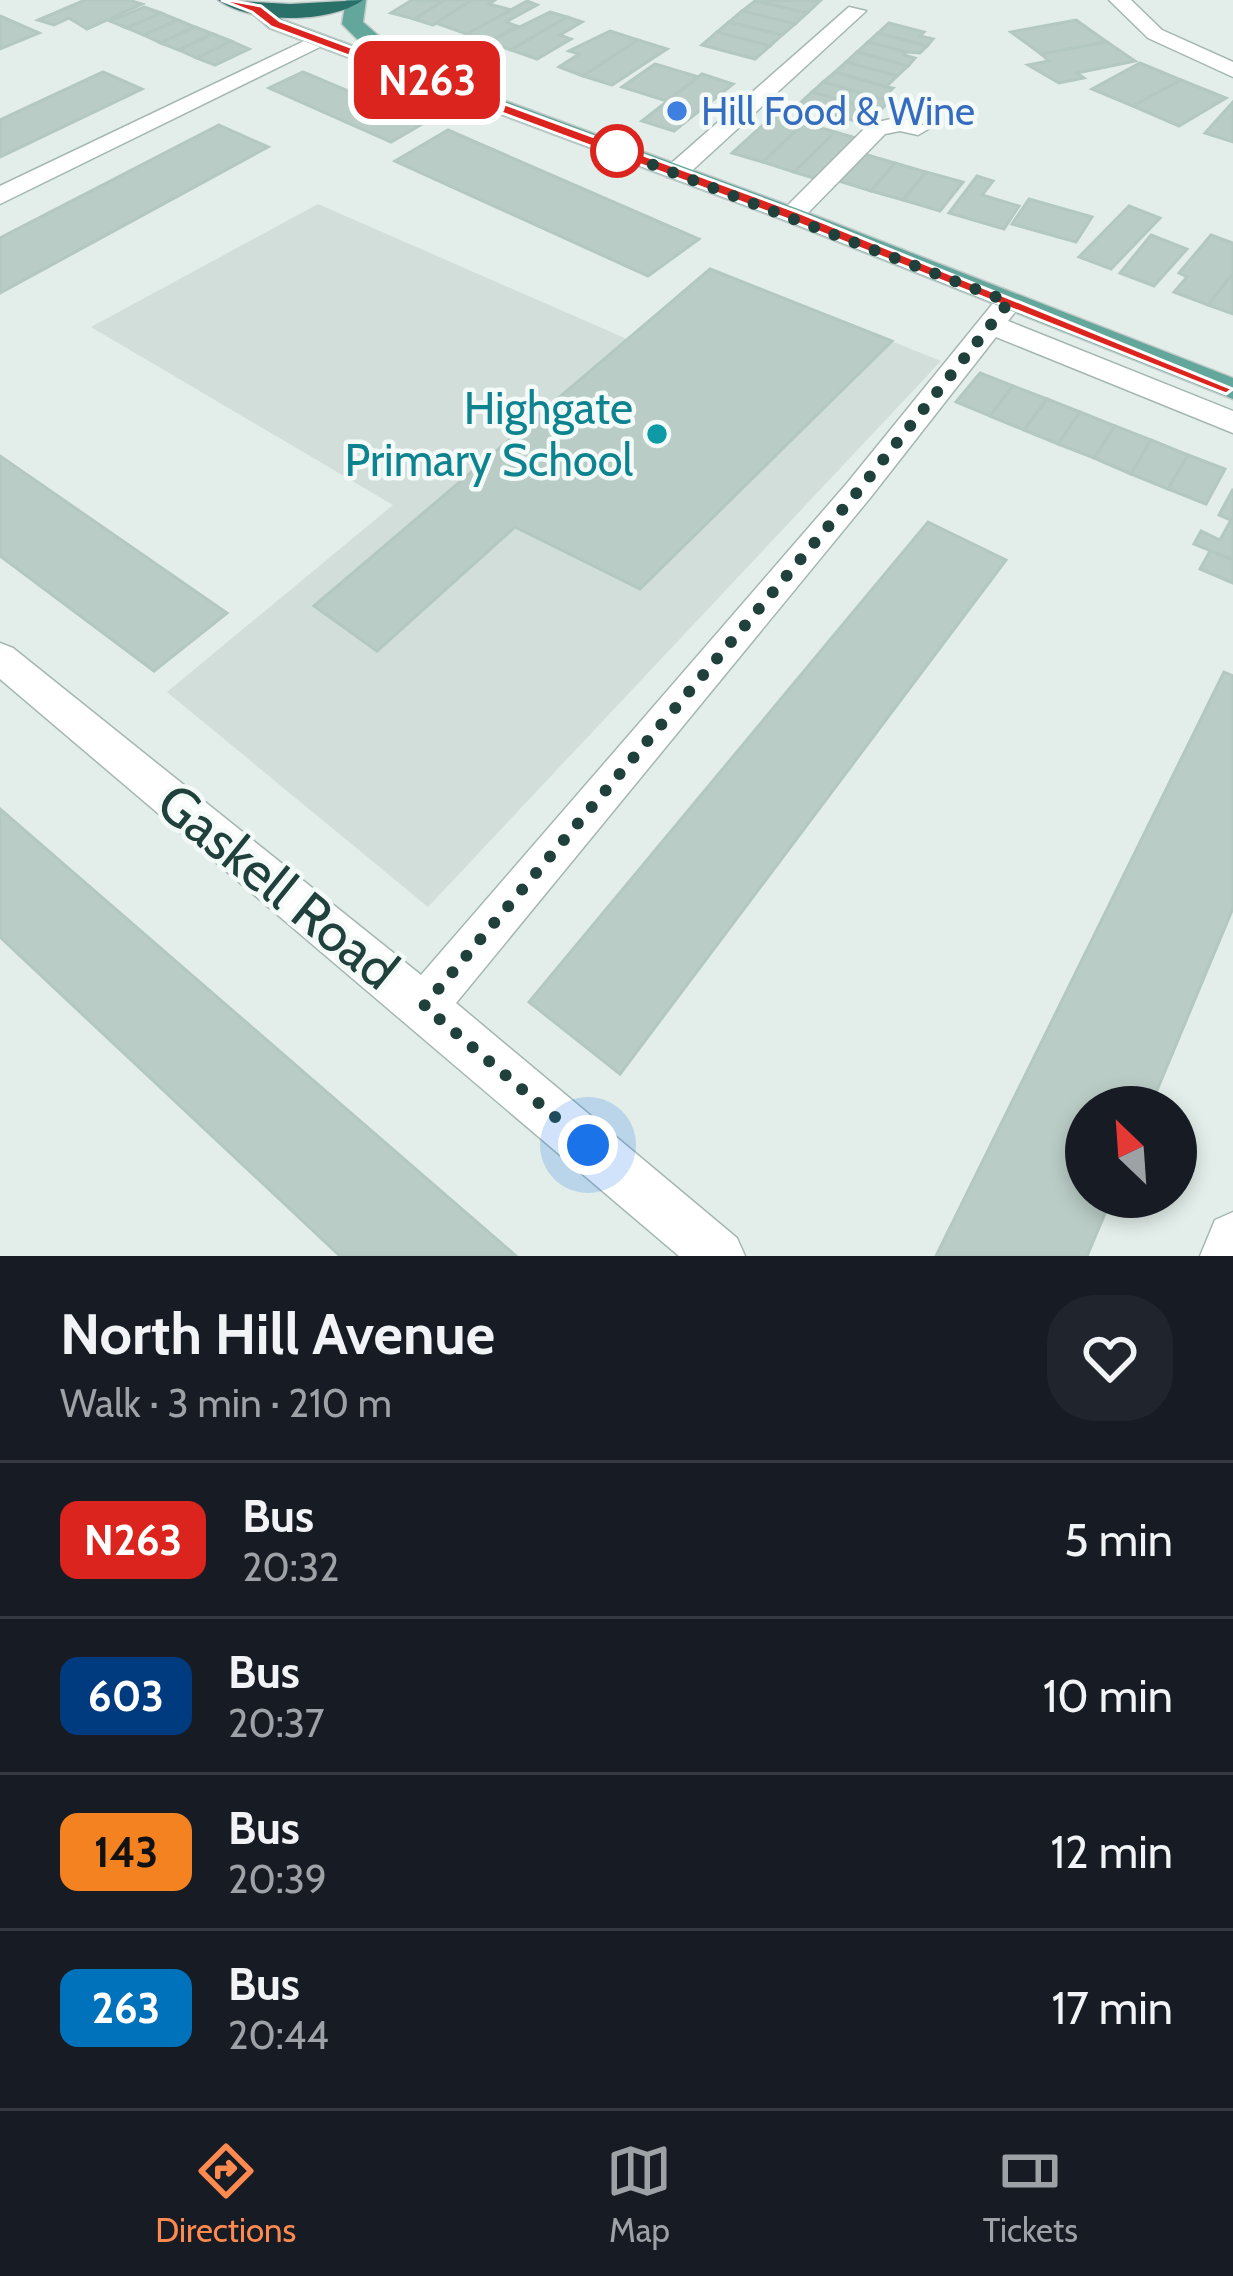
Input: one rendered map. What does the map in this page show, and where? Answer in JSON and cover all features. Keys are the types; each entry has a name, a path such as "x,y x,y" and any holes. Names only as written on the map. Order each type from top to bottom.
{"highway":[{"path":"227,0 257,9 319,9 355,0"}],"main road":[{"path":"355,0 352,24 364,39 417,76"},
{"path":"257,9 276,24 792,215 1001,313 1233,389"},
{"path":"320,40 352,24"}],"street":[{"path":"1119,0 1155,34 1233,70"},
{"path":"676,172 856,11"},
{"path":"0,196 320,40"},
{"path":"792,215 877,129 900,124 918,128"},
{"path":"424,1006 1001,313 1233,423"},
{"name":"Gaskell Road","path":"0,658 719,1256"},
{"path":"1226,1256 1233,1238"}],"shaded area":[{"name":"Highgate Primary School","path":"318,204 627,339 710,269 941,361 428,907 167,692 393,505 91,327"}],"building":[{"path":"85,0 142,4 87,29 69,18 54,25 38,20"},
{"path":"412,0 445,0 414,19 391,13"},
{"path":"445,0 472,0 433,25 414,19"},
{"path":"472,0 495,0 489,4 512,10 467,34 436,23"},
{"path":"527,1 537,5 506,22 517,26 489,42 467,34"},
{"path":"755,1 820,1 807,13"},
{"path":"755,1 807,13 795,24 742,11"},
{"path":"144,7 161,13 127,28 110,21"},
{"path":"742,11 795,24 782,35 729,22"},
{"path":"550,12 567,17 511,50 489,42"},
{"path":"161,13 178,20 144,35 127,28"},
{"path":"0,16 39,33 0,49"},
{"path":"567,17 582,22 560,35 571,39 537,59 511,50"},
{"path":"178,20 195,27 161,43 144,35"},
{"path":"1076,20 1107,42 1041,54 1011,32"},
{"path":"729,22 782,35 770,46 717,32"},
{"path":"889,23 933,39 927,46 878,33"},
{"path":"195,27 213,34 179,50 161,43"},
{"path":"610,31 638,40 583,76 559,67 579,54 569,51"},
{"path":"717,32 770,46 755,59 702,45"},
{"path":"878,33 927,46 920,53 868,42"},
{"path":"213,34 231,41 197,58 179,50"},
{"path":"638,40 667,49 612,85 583,76"},
{"path":"231,41 249,49 215,65 197,58"},
{"path":"868,42 915,58 908,66 857,52"},
{"path":"1107,42 1135,61 1077,73 1084,78 1059,83 1028,65 1049,61 1041,54"},
{"path":"857,52 908,66 897,76 846,62"},
{"path":"846,62 897,76 886,87 835,72"},
{"path":"1140,63 1181,80 1133,106 1092,89"},
{"path":"655,64 699,77 667,101 622,87"},
{"path":"103,72 142,89 0,157 0,120"},
{"path":"303,72 424,123 391,142 269,88"},
{"path":"835,72 893,88 882,99 823,82"},
{"name":"Hill Food & Wine","path":"702,74 733,84 674,131 642,121"},
{"path":"1181,80 1226,98 1179,126 1133,106"},
{"path":"823,82 889,101 879,112 812,92"},
{"path":"812,92 868,108 855,121 799,104"},
{"path":"1233,102 1233,142 1205,133"},
{"path":"775,114 804,123 763,162 732,153"},
{"path":"804,123 835,132 794,172 763,162"},
{"path":"219,125 268,147 0,293 0,238"},
{"path":"448,130 699,239 648,276 395,161"},
{"path":"835,132 863,140 823,181 794,172"},
{"path":"864,154 895,163 871,191 839,181"},
{"path":"895,163 926,172 903,200 871,191"},
{"path":"926,172 963,182 940,211 903,200"},
{"path":"977,176 993,181 982,195 1019,206 1004,229 949,213"},
{"path":"1029,199 1092,217 1076,242 1012,224"},
{"path":"1129,206 1160,218 1111,269 1079,257"},
{"path":"1151,235 1187,249 1154,286 1120,273"},
{"path":"1211,235 1233,243 1233,273 1208,305 1174,292 1187,277 1179,273"},
{"name":"Highgate Primary School","path":"710,269 892,341 640,589 515,527 377,651 314,606"},
{"path":"1233,273 1233,314 1208,305"},
{"path":"980,373 1013,386 990,416 956,402"},
{"path":"1013,386 1047,399 1024,430 990,416"},
{"path":"1047,399 1080,412 1058,444 1024,430"},
{"path":"1080,412 1115,426 1094,458 1058,444"},
{"path":"1115,426 1151,440 1131,474 1094,458"},
{"path":"1151,440 1188,455 1168,489 1131,474"},
{"path":"1188,455 1225,469 1206,504 1168,489"},
{"path":"0,456 227,613 154,671 0,556"},
{"path":"1233,489 1233,560 1194,544 1201,531 1220,540 1231,520 1219,515"},
{"path":"928,522 1006,560 620,1074 529,1002"},
{"path":"1210,551 1233,560 1233,583 1200,569"},
{"path":"1224,672 1233,676 1233,908 1159,1086 1065,1086 1065,1218 1103,1218 1087,1256 936,1256"},
{"path":"0,809 516,1256 340,1256 0,937"}],"bus line":[{"name":"N263","path":"228,0 257,9 276,24 792,215 1233,389"}],"place":[{"name":"Hill Food & Wine","path":"677,111"},
{"name":"Highgate Primary School","path":"657,434"}],"route":[{"path":"588,1145 424,1006 859,490 1009,302 617,151"}]}
